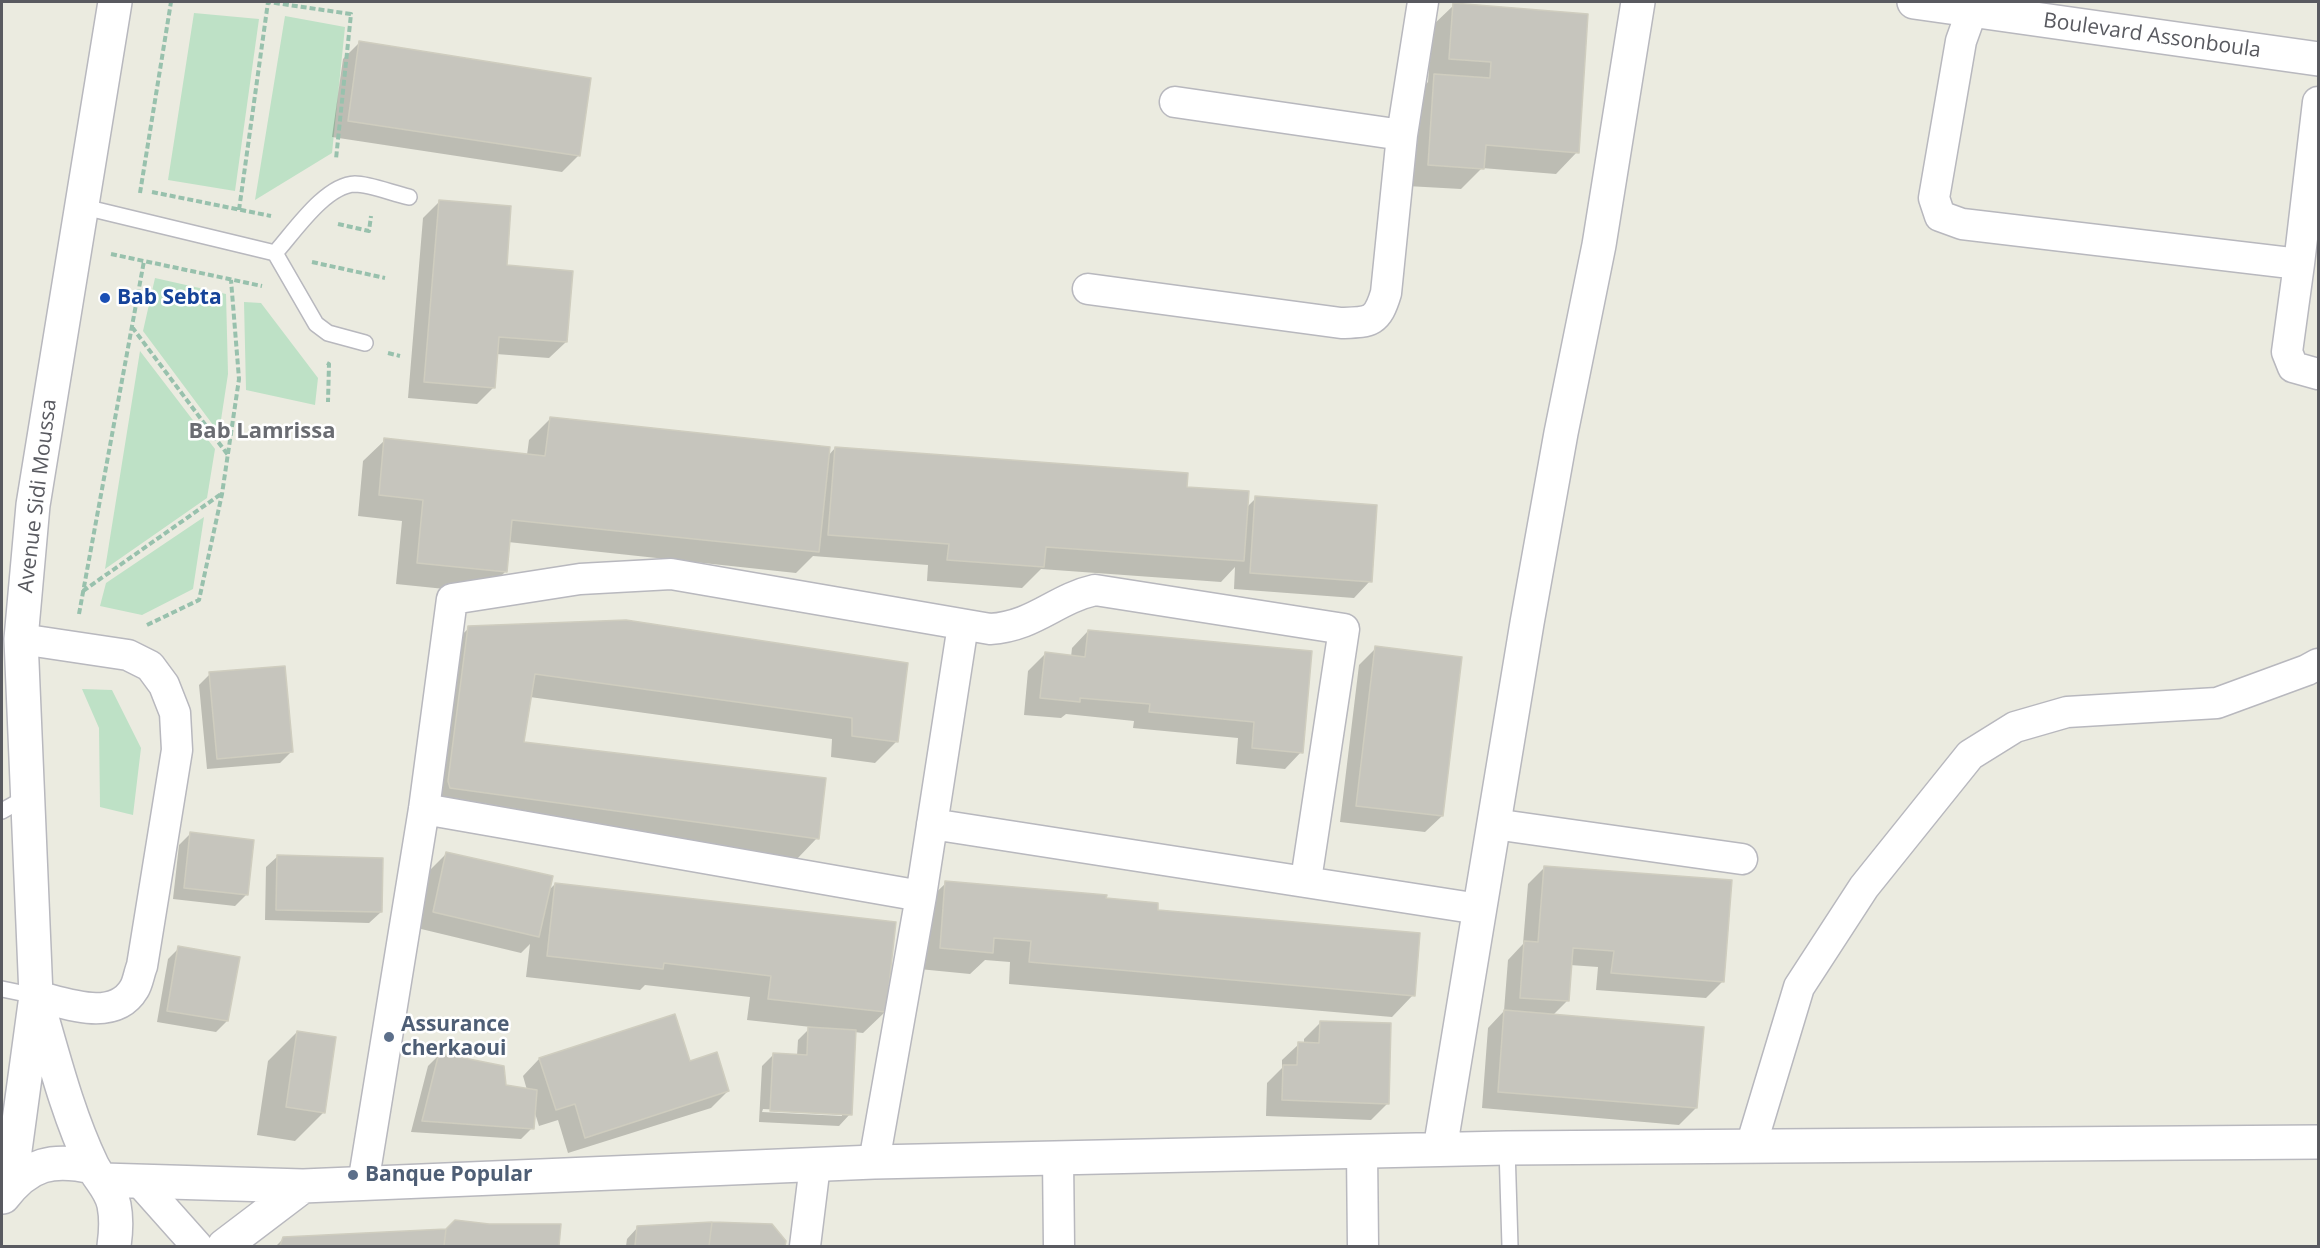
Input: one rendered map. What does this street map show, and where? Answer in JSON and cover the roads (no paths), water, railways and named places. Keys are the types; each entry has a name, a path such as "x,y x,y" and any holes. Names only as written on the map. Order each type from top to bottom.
{"street":[{"name":"Avenue Sidi Moussa","path":"114,1246 117,1227 114,1203 98,1174 59,1073 36,996 14,804 21,639 33,505 115,2"},
{"path":"1088,289 1341,323 1368,322 1381,310 1386,293 1402,135 1423,2"},
{"path":"1440,1149 1559,444 1599,245 1638,2"},
{"name":"Boulevard Assonboula","path":"1914,2 1973,6 2319,59"},
{"path":"1973,6 1961,41 1934,198 1940,216 1962,225 2299,264"},
{"path":"1175,102 1402,135"},
{"path":"2319,102 2287,352 2293,367 2319,374"},
{"path":"363,1184 424,809 452,599 580,579 671,574 990,629 1011,627 1029,621 1079,595 1095,590 1344,629 1306,880"},
{"path":"874,1162 921,896 963,625"},
{"path":"21,639 128,655 150,666 164,685 175,714 177,750 142,966 133,990 119,1003 105,1009 83,1007 36,996"},
{"path":"1751,1146 1799,987 1864,887 1970,754 2015,727 2067,712 2217,703 2319,664"},
{"path":"424,809 921,896"},
{"path":"932,824 1306,880 1479,909"},
{"path":"1494,824 1742,859"},
{"name":"Avenue Sidi Moussa","path":"6,1193 36,996"},
{"path":"6,1193 26,1172 48,1163 70,1162 98,1174 140,1182 303,1186 874,1162 1440,1149 2319,1142"},
{"path":"1362,1151 1363,1246"},
{"path":"1058,1158 1059,1246"},
{"path":"805,1246 815,1165"},
{"path":"140,1182 197,1246"},
{"path":"224,1246 303,1186"}],"lane":[{"path":"275,253 327,195 340,187 356,184 409,197"},
{"path":"81,206 275,253 316,324 328,333 365,343"},
{"path":"2,989 36,996"},
{"path":"1507,1148 1510,1246"}],"place":[{"name":"Bab Sebta","path":"105,298"},
{"name":"Assurance cherkaoui","path":"389,1037"},
{"name":"Banque Popular","path":"353,1175"}],"district":[{"name":"Bab Lamrissa","path":"262,432"}]}
